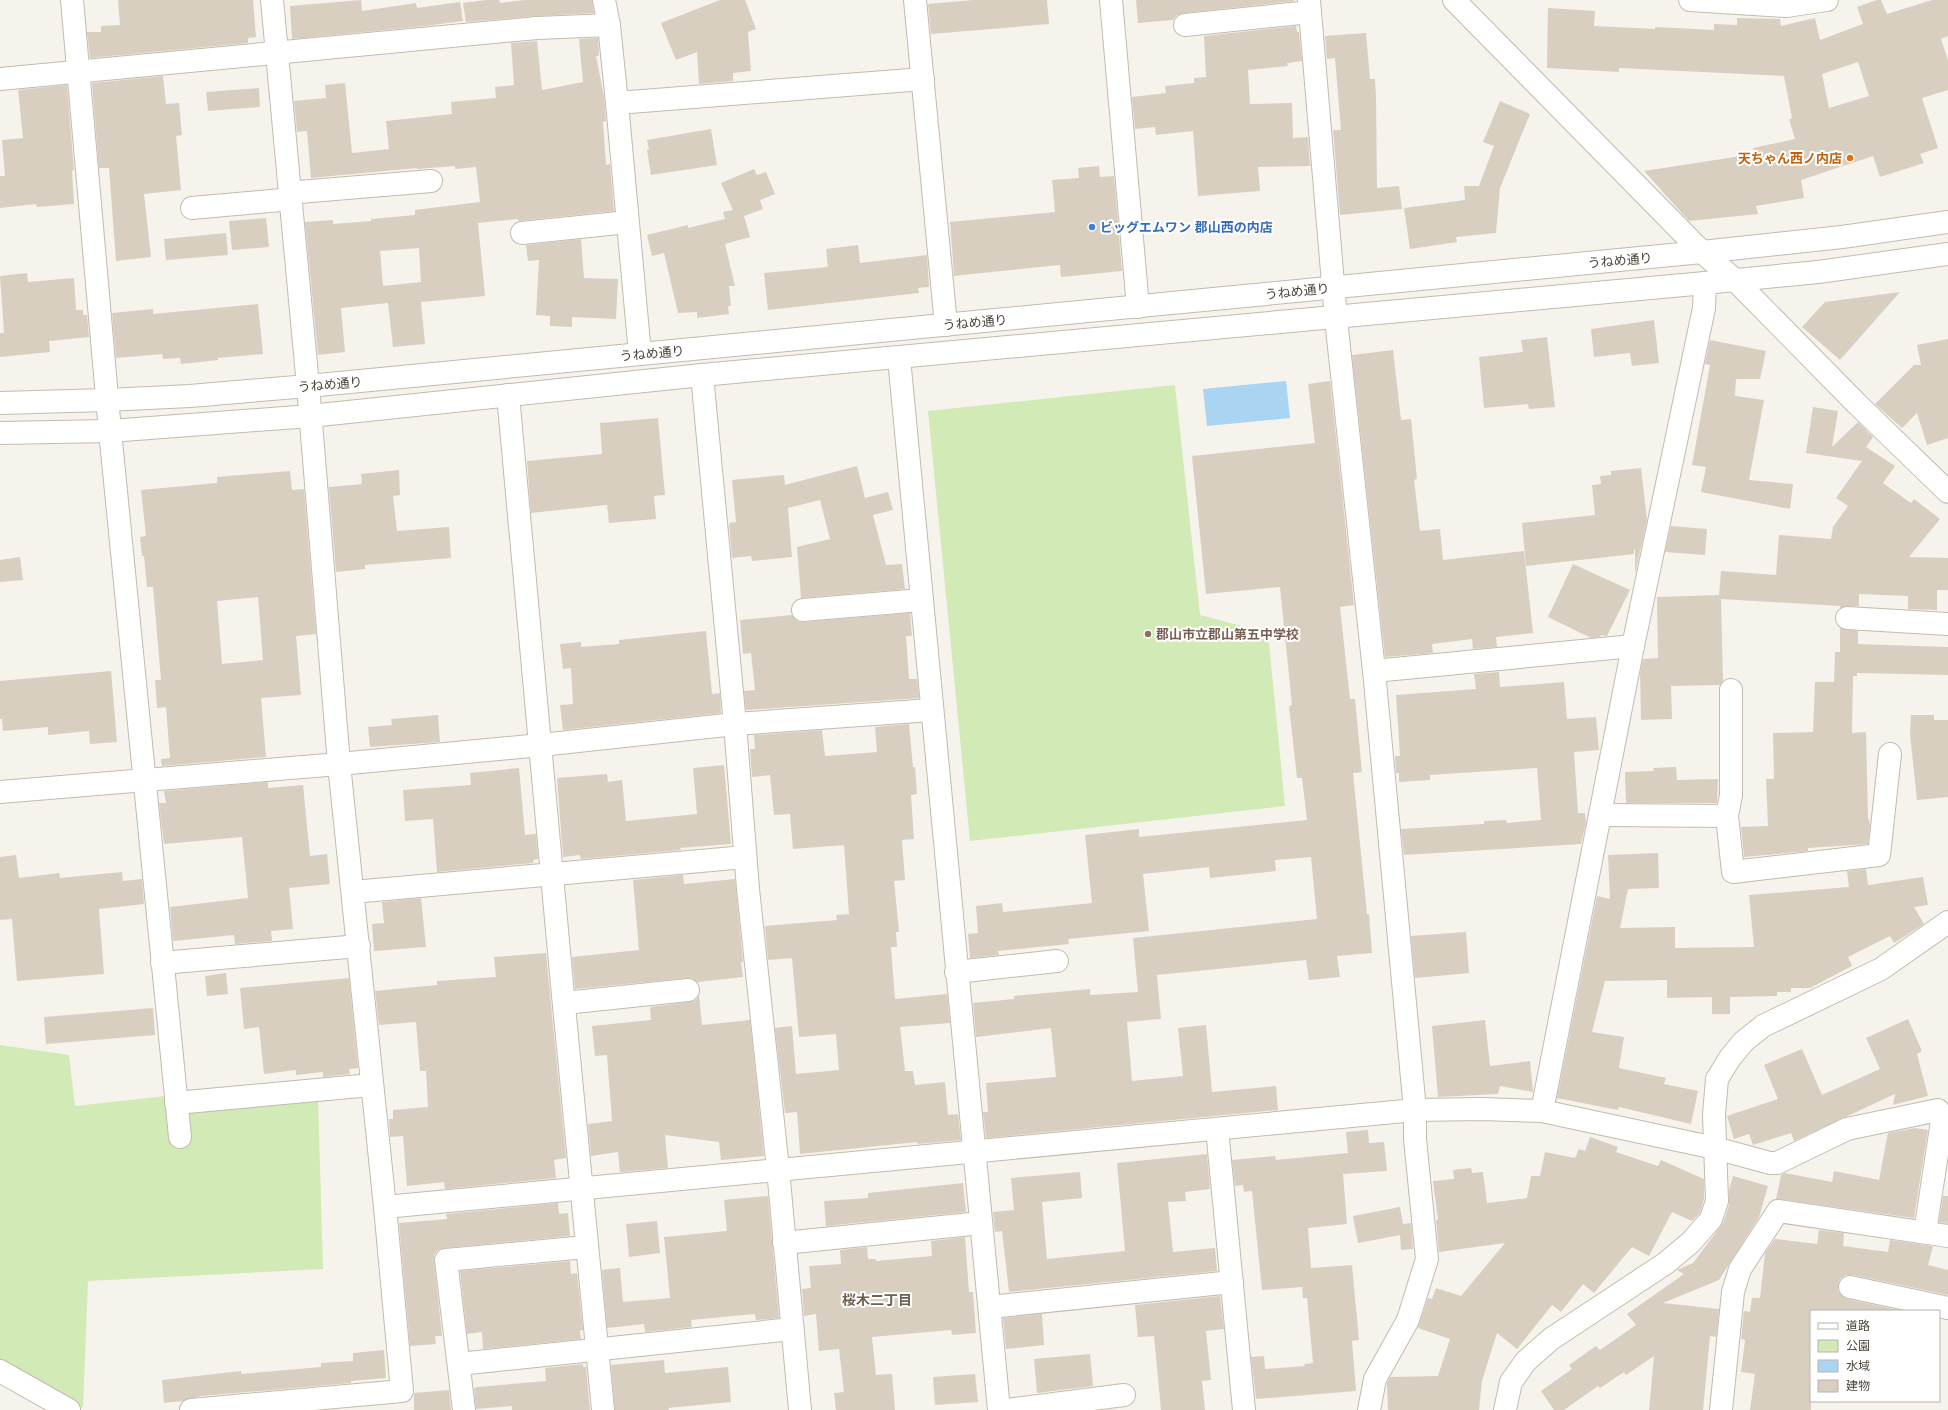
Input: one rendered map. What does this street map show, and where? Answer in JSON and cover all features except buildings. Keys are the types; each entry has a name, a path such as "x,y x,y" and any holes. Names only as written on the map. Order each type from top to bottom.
{"street":[{"path":"72,0 107,400 180,1137"},
{"path":"191,1410 402,1391 340,764 308,386 272,0"},
{"path":"604,0 609,25 617,103 640,354"},
{"path":"915,0 946,324"},
{"path":"1111,0 1138,307"},
{"path":"1454,0 1702,252 1735,280 1856,403 1948,492"},
{"path":"1690,0 1786,6 1827,0"},
{"path":"1185,25 1310,6 1333,287 1374,671 1414,1110 1414,1139 1427,1259 1408,1320 1375,1379 1369,1410"},
{"path":"0,79 78,73 276,52 537,28 609,25"},
{"path":"617,103 923,79"},
{"path":"192,208 281,200 299,192 431,181"},
{"path":"522,233 628,222"},
{"name":"うねめ通り","path":"0,403 190,396 308,386 1702,252 1842,237 1948,222"},
{"name":"うねめ通り","path":"0,433 110,431 310,416 702,376 1705,284 1825,271 1948,254"},
{"path":"1542,1111 1633,646 1704,308 1705,284"},
{"path":"899,358 931,710 999,1410"},
{"path":"702,376 746,857 778,1169 800,1410"},
{"path":"508,395 565,1003 580,1189 603,1410"},
{"path":"803,610 921,600"},
{"path":"1847,618 1948,624"},
{"path":"1374,671 1633,646"},
{"path":"1731,690 1731,795 1726,816 1732,872 1879,855 1890,754"},
{"path":"0,792 340,764 540,745 735,724 931,710"},
{"path":"1600,814 1726,816"},
{"path":"353,892 552,873 746,857"},
{"path":"1505,1410 1511,1382 1526,1361 1551,1339 1666,1263 1691,1242 1711,1219 1718,1200 1714,1114 1718,1079 1730,1058 1743,1042 1763,1026 1881,969 1948,922"},
{"path":"162,963 359,946"},
{"path":"956,972 1057,961"},
{"path":"565,1003 688,990"},
{"path":"176,1103 371,1085"},
{"path":"385,1207 1414,1110 1482,1109 1542,1111 1715,1148 1770,1163 1777,1163 1847,1129 1938,1110 1942,1121 1925,1232"},
{"path":"1217,1128 1244,1410"},
{"path":"1721,1410 1733,1292 1740,1269 1778,1211 1948,1236"},
{"path":"784,1243 981,1224"},
{"path":"464,1410 446,1260 586,1247"},
{"path":"990,1307 1232,1282"},
{"path":"1850,1287 1948,1308"},
{"path":"459,1364 792,1329"},
{"path":"0,1371 69,1410"},
{"path":"1006,1410 1124,1395"}],"green space":[{"path":"1175,385 1200,615 1268,633 1285,806 970,841 928,411"},
{"path":"0,1045 69,1055 75,1106 165,1096 166,1109 318,1099 323,1269 88,1281 83,1407 77,1408 0,1361"}],"water":[{"path":"1286,381 1290,418 1207,426 1203,389"}],"place":[{"name":"天ちゃん西ノ内店","path":"1850,158"},
{"name":"ビッグエムワン 郡山西の内店","path":"1092,227"},
{"name":"郡山市立郡山第五中学校","path":"1148,634"}],"district":[{"name":"桜木二丁目","path":"877,1300"}]}
